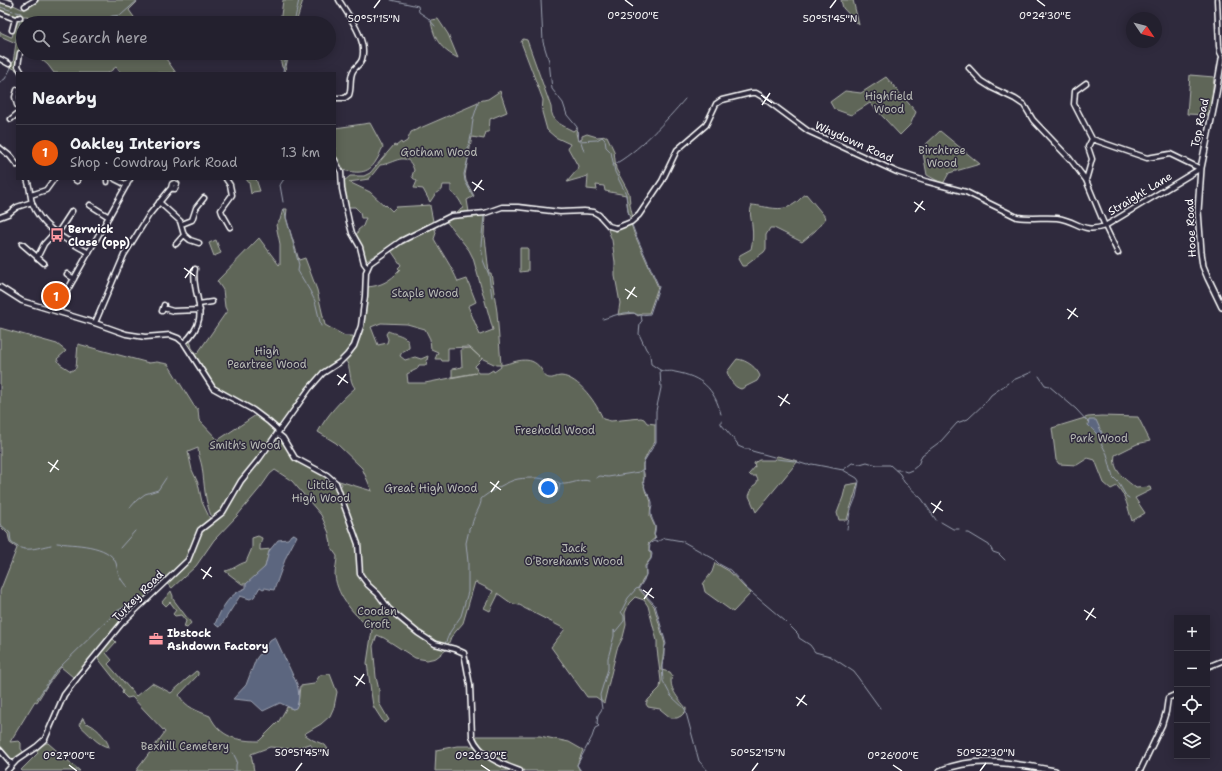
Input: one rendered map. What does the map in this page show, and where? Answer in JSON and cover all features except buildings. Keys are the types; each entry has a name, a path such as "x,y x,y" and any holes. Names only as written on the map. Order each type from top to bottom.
{"main road":[{"name":"Top Road","path":"1200,168 1214,105 1222,59"},
{"name":"Hooe Road","path":"1200,168 1198,211 1203,266 1222,307"},
{"path":"940,771 963,763 984,762 1055,771"}],"street":[{"path":"1,0 11,3"},
{"path":"25,6 35,0"},
{"path":"336,98 345,98 349,95 353,71 361,62 364,53 357,29 339,0"},
{"path":"1218,0 1219,46 1222,56"},
{"path":"0,13 16,18"},
{"path":"12,30 16,20"},
{"path":"0,59 9,64"},
{"path":"21,72 18,68 19,60 26,61"},
{"path":"969,68 981,81 1024,105 1033,120 1070,159 1086,180 1104,226 1118,253"},
{"path":"1086,83 1075,91 1074,104 1092,139 1147,158 1170,154 1200,168"},
{"name":"Whydown Road","path":"367,267 380,255 396,245 451,216 485,213 502,207 518,207 560,212 594,212 612,228 632,222 639,215 662,181 677,150 706,125 716,104 722,100 732,97 756,93 808,132 898,172 966,192 1017,217 1056,218 1070,221 1086,229"},
{"path":"11,119 16,115"},
{"path":"1086,180 1092,159 1088,147 1092,139"},
{"path":"0,148 10,156 16,165"},
{"path":"278,432 309,389 323,373 340,362 347,355 354,346 361,326 367,267 364,263 360,247 352,233 342,189 341,172 336,162"},
{"name":"Straight Lane","path":"1086,229 1094,229 1104,226 1200,168"},
{"path":"26,180 32,202 41,220 56,233 89,252"},
{"path":"31,195 46,190 53,180"},
{"path":"117,180 127,185"},
{"path":"59,311 62,300 130,180"},
{"path":"95,323 124,255 140,228 159,202 172,188 172,184 176,184 179,180"},
{"path":"227,180 230,185 232,195 221,210 227,225"},
{"path":"182,224 192,220 200,198"},
{"path":"0,219 17,207 32,202"},
{"path":"159,202 182,224 184,235"},
{"path":"93,205 109,216"},
{"path":"37,258 44,244 56,233 72,211"},
{"path":"184,235 196,241"},
{"path":"175,245 184,235"},
{"path":"25,245 44,263"},
{"path":"184,343 196,329 200,318 200,310 194,282 196,268"},
{"path":"66,274 74,279"},
{"path":"0,287 22,300 126,334 145,338 170,336 178,338 184,343 213,388 253,410 273,425 295,458 327,475 336,483 358,544 360,574 368,585 378,594 386,606 418,633 429,641 440,646 455,649 464,653 470,684 472,736 474,742 486,755 496,762 520,771"},
{"path":"199,304 212,302"},
{"path":"163,308 173,311 200,310"},
{"name":"Turkey Road","path":"7,771 12,764 45,739 60,703 69,688 122,623 188,560 200,530 223,512 241,481 278,432"},
{"path":"1210,666 1222,661"},
{"path":"1140,771 1162,726 1168,698 1174,695"},
{"path":"0,750 12,764"}],"green space":[{"path":"0,0 22,9 39,0 135,0 137,2 129,10 133,16 15,16 0,11"},
{"path":"283,0 303,0 298,16 281,16"},
{"path":"841,0 853,0 859,25 843,8"},
{"path":"438,19 448,34 458,58 447,51 436,38 431,20"},
{"path":"16,23 16,43 0,36 0,32 12,37"},
{"path":"523,39 527,40 555,120 573,131 577,128 576,133 578,141 582,139 582,136 587,134 597,137 607,136 614,151 616,169 629,193 633,218 631,220 626,195 605,191 604,186 596,185 597,190 587,189 588,176 567,182 577,170 578,166 568,148 570,144 555,137 547,130 542,112 543,100 521,42"},
{"path":"16,43 16,60 19,60 18,71 9,66 11,62 13,63"},
{"path":"42,60 167,60 175,72 120,72 116,67 109,72 53,72"},
{"path":"280,60 287,60 285,71 282,67"},
{"path":"1190,75 1214,77 1210,115 1187,114"},
{"name":"Highfield Wood","path":"886,77 916,112 910,125 900,135 870,103 851,115 834,109 830,102 845,91 861,93"},
{"name":"Gotham Wood","path":"500,91 507,112 490,119 489,132 486,132 484,139 472,137 465,175 466,181 474,196 467,200 469,212 457,213 463,208 455,195 451,192 451,185 443,185 442,190 436,193 430,202 423,189 414,188 417,181 412,176 414,170 408,160 404,159 380,165 369,179 349,182 370,192 392,211 396,207 430,205 433,221 365,261 356,235 358,230 363,226 366,218 361,218 360,212 355,207 347,207 344,193 344,181 350,176 364,176 370,173 394,145 396,146 401,142 402,144 407,141 411,132 478,103 479,101 488,99"},
{"path":"370,123 383,147 373,166 361,172 342,170 336,159 336,128"},
{"name":"Birchtree Wood","path":"940,131 980,164 949,173 943,184 927,175 922,148"},
{"path":"247,180 256,180 260,191 253,192 251,194 249,183"},
{"path":"806,194 826,218 815,231 802,242 774,228 770,228 766,235 766,249 764,252 745,266 742,266 738,259 740,255 751,249 752,246 753,231 750,213 752,205 779,209 789,207"},
{"name":"High Peartree Wood","path":"283,209 287,209 286,218 299,260 305,258 317,290 325,325 345,336 353,336 353,341 352,346 347,353 339,361 324,370 318,376 280,426 277,426 218,389 203,372 187,343 190,340 192,348 197,354 227,311 225,307 223,290 217,281 259,238 279,265 280,264 280,244 276,225 280,220"},
{"path":"485,214 484,236 489,273 491,273 497,312 501,365 522,360 532,361 537,364 545,376 552,378 561,376 574,381 581,386 592,399 603,419 611,421 641,418 647,423 655,424 655,442 643,464 643,482 646,493 651,502 650,516 655,527 655,538 648,544 649,552 651,552 651,558 645,566 646,575 638,588 654,606 665,644 661,670 670,672 672,675 671,684 673,689 677,697 686,708 686,711 677,718 671,718 660,709 648,707 646,704 660,688 661,681 657,641 648,606 644,600 635,597 629,603 625,613 626,625 623,637 617,649 604,703 596,697 587,697 551,647 565,629 521,606 511,603 497,593 498,595 490,611 484,608 493,591 475,582 463,623 451,637 448,645 445,646 422,634 387,606 362,573 361,551 339,487 342,484 336,480 372,491 362,468 336,443 318,432 334,408 355,388 351,381 349,366 345,360 353,350 366,315 367,287 385,282 400,270 398,268 401,265 390,249 434,225 436,233 434,239 450,265 458,282 467,279 476,302 468,306 480,335 493,330 473,258 469,250 445,220","holes":["381,323 407,324 425,329 430,339 431,349 438,352 435,359 441,359 442,361 448,361 448,348 469,347 480,357 470,348 461,349 462,367 452,369 452,377 476,373 425,383 408,383 407,374 417,369 419,365 426,365 428,356 421,359 415,357 405,360 400,356 402,352 409,348 407,340 402,336 388,331 386,334 388,339 387,343 378,345 371,327","481,358 496,365 500,365 501,367 494,372 493,370 488,373 478,373 475,366 482,359"]},
{"path":"631,224 658,287 649,313 641,313 638,316 634,313 618,315 620,303 615,276 612,240 608,230 610,228 619,229"},
{"path":"216,240 221,253 214,256 209,243"},
{"path":"520,248 528,248 528,271 520,272"},
{"name":"Smith's Wood","path":"0,328 57,344 66,351 57,359 60,364 71,371 76,368 78,344 149,363 157,362 168,364 194,406 198,409 199,420 218,440 256,415 270,424 275,430 270,440 225,506 214,518 212,518 207,505 198,448 188,452 192,470 198,483 202,502 210,519 199,529 187,559 159,583 73,677 61,667 37,702 35,701 10,742 19,741 21,743 21,749 24,753 13,761 0,747 0,591 17,548 10,543 8,534 0,526"},
{"path":"737,359 751,365 757,370 760,376 757,381 741,389 734,385 727,372"},
{"name":"Park Wood","path":"1088,417 1138,417 1150,441 1137,444 1115,455 1115,466 1124,478 1136,488 1150,487 1151,490 1135,498 1145,513 1132,521 1123,494 1117,486 1111,489 1104,483 1095,460 1088,458 1077,465 1059,464 1056,460 1052,428"},
{"name":"Little High Wood","path":"275,438 281,438 297,462 323,475 334,483 357,545 359,574 399,619 422,638 446,650 436,658 427,660 415,658 377,635 373,646 376,677 379,690 379,703 389,720 384,723 373,706 367,663 372,630 348,606 339,591 335,575 337,556 332,549 329,533 321,515 292,481 275,470 270,474 237,516 214,540 196,566 172,588 166,583 192,554 202,531 212,522 224,515 239,487"},
{"path":"777,456 798,461 756,512 749,496 753,486 758,480 756,476 751,476 749,474 755,467 754,463 759,460 774,460"},
{"path":"858,483 847,520 839,520 837,513 846,485"},
{"path":"258,536 262,538 260,550 272,549 269,553 264,569 246,584 242,584 225,571 246,562 252,548 252,538"},
{"path":"715,563 729,571 751,593 733,612 705,592 703,584 712,572"},
{"path":"171,591 173,599 191,623 187,628 184,627 186,621 181,615 175,616 173,614 176,610 170,602 166,606 162,602"},
{"name":"Bexhill Cemetery","path":"112,638 116,642 106,653 112,660 108,664 136,696 152,683 171,693 196,671 198,672 198,675 179,695 185,703 210,716 219,729 236,739 259,741 279,721 287,707 293,709 298,704 300,686 314,684 320,675 330,674 337,692 334,707 330,716 321,724 304,734 325,745 328,749 318,754 310,744 291,749 270,747 251,754 254,771 136,771 165,732 132,697 127,698 122,693 123,690 97,657"},
{"path":"83,718 85,723 89,724 100,732 108,743 109,747 101,744 79,725"},
{"path":"475,736 540,736 569,742 583,750 577,765 580,771 524,771 503,763 487,754 479,745"},
{"path":"48,743 80,771 22,771 21,770 38,753 36,750"},
{"path":"457,746 474,746 496,763 516,771 435,771 436,750"}],"water":[{"path":"1089,420 1096,420 1102,433 1099,438 1088,425"},
{"path":"294,534 297,536 286,557 274,590 263,589 260,587 254,597 250,599 240,596 220,627 217,626 215,624 220,612 227,602 235,594 246,588 246,584 265,567 269,551 278,540 288,539"},
{"path":"275,637 297,684 299,699 296,708 293,709 280,703 263,711 252,701 233,699 246,685 256,659 270,640"}],"waterway":[{"path":"112,16 121,15 138,0"},
{"path":"296,16 299,0"},
{"path":"391,0 418,6 419,12 428,18 435,26"},
{"path":"541,0 543,42 549,61 552,89 563,103 567,115 577,127 578,141 597,140 602,137 605,140 606,147 611,152 615,172 626,194 630,219"},
{"path":"0,7 13,11"},
{"path":"16,12 21,13"},
{"path":"284,72 285,60"},
{"path":"0,82 5,79 11,68"},
{"path":"613,165 632,153 642,144 661,126 685,99"},
{"path":"473,196 465,181 464,174 468,159 468,149 473,119 478,104"},
{"path":"581,142 584,151"},
{"path":"283,180 280,185 283,202"},
{"path":"284,209 299,265 298,271 315,301 321,326"},
{"path":"484,216 481,245 483,260 489,275 492,297"},
{"path":"632,225 659,287 650,314 641,315 642,321 640,323 639,334 650,354 651,364 660,370 661,388 656,411 656,442 643,463 645,489 652,502 651,512 655,526 654,535 656,538 654,540"},
{"path":"603,319 626,313 641,315"},
{"path":"660,370 684,374 693,377 706,385 715,397 721,414"},
{"path":"1011,381 1032,372"},
{"path":"1039,376 1045,385 1049,386 1076,409 1088,422"},
{"path":"904,471 907,472 912,470 918,465 922,455 941,441 957,423 968,419 985,403 991,395 1008,383"},
{"path":"721,421 721,424 738,446 774,457"},
{"path":"1101,443 1107,454 1113,477 1129,498"},
{"path":"777,459 843,470 852,463 860,464 867,462 877,465 890,465 900,474 904,482 922,499 936,520"},
{"path":"596,478 600,476 608,477 639,472 643,469"},
{"path":"843,470 857,478 859,481 856,497 850,512 847,529"},
{"path":"896,470 901,470"},
{"path":"129,509 145,494 158,490 166,478"},
{"path":"445,644 450,632 461,616 468,592 468,562 466,543 469,528 472,525 481,499 499,487 518,479 539,478 553,480 561,484 568,484 583,480 589,481"},
{"path":"558,492 560,484"},
{"path":"941,522 953,529 959,529"},
{"path":"0,524 10,533 11,542 20,548 35,549 51,545"},
{"path":"120,548 135,531"},
{"path":"966,533 969,533 989,545 993,552 999,554 1005,560"},
{"path":"581,771 577,765 592,737 595,728 599,726 597,724 598,715 602,709 600,695 608,669 608,658 614,636 614,630 615,632 624,621 624,616 621,612 628,598 636,589 639,588 644,580 646,566 651,559 652,554 649,552 649,544 665,538 682,541 730,570 746,588 785,621 798,634 799,638 810,645 815,652 830,656 854,672 880,708"},
{"path":"37,699 56,671 117,611 135,601 136,596 123,582 119,576 116,563 106,552 81,545 57,543"},
{"path":"640,589 655,605 666,644 664,648 662,666 663,681 671,696 685,709 699,761 708,771"},
{"path":"233,753 237,761 236,771"}],"place":[{"name":"Berwick Close (opp)","path":"57,235"},
{"name":"Oakley Interiors","path":"56,296"},
{"name":"Ibstock Ashdown Factory","path":"156,639"}],"park label":[{"name":"Staple Wood","path":"425,293"},
{"name":"Freehold Wood","path":"555,430"},
{"name":"Great High Wood","path":"431,488"},
{"name":"Jack O'Boreham's Wood","path":"574,554"},
{"name":"Cooden Croft","path":"377,617"}]}
